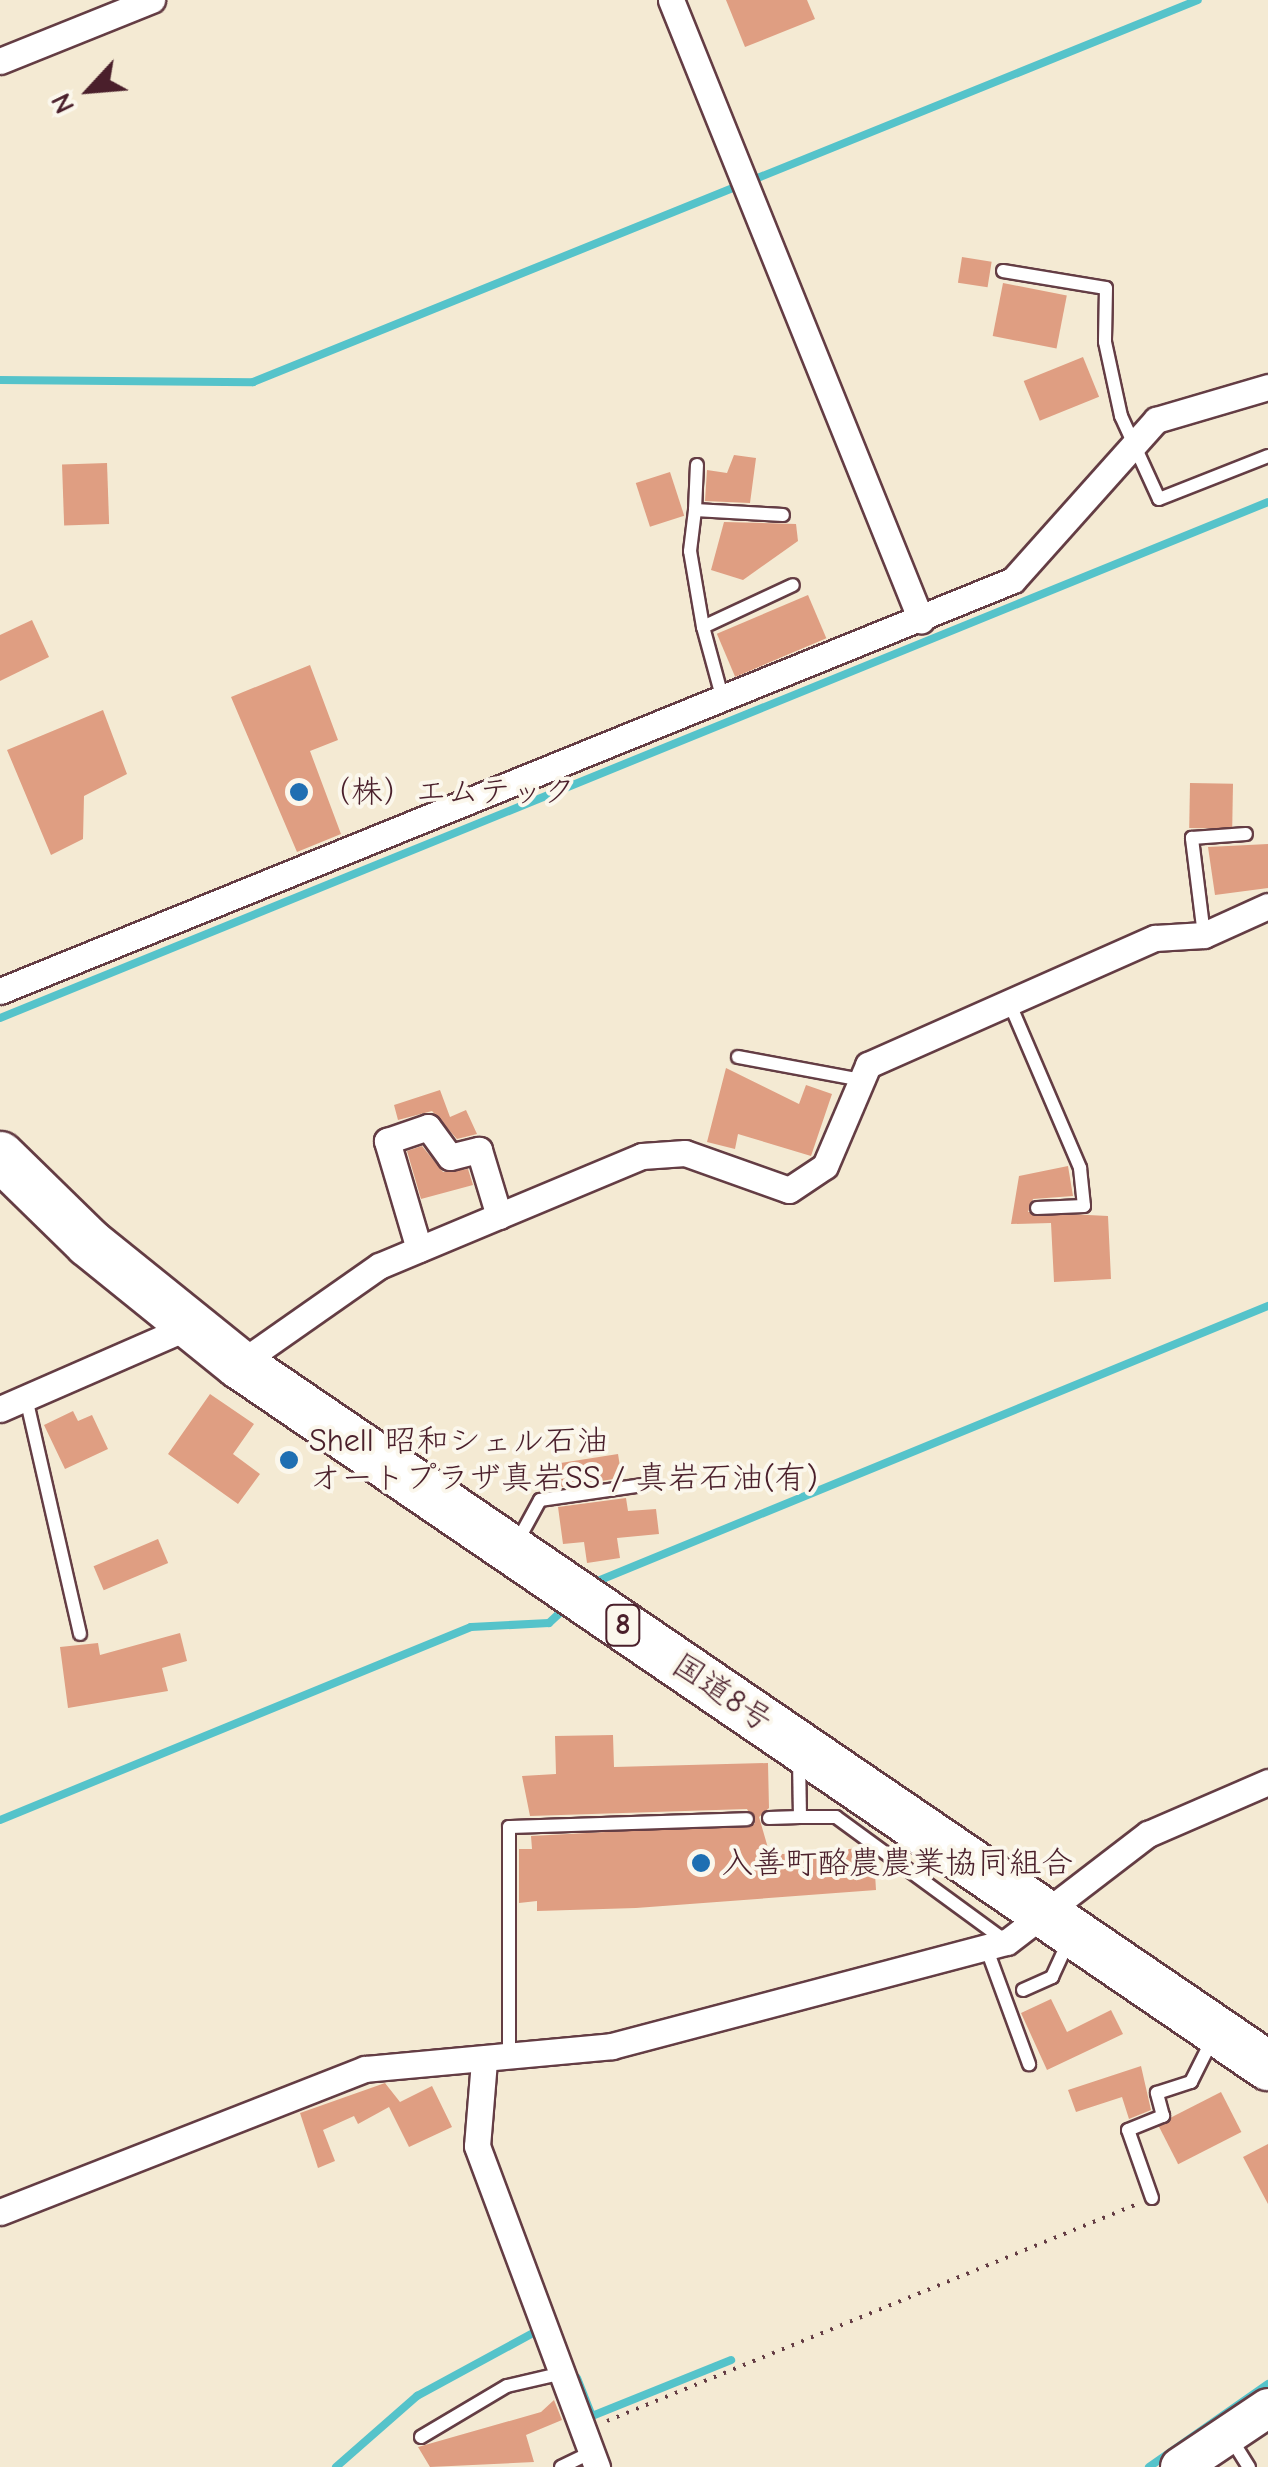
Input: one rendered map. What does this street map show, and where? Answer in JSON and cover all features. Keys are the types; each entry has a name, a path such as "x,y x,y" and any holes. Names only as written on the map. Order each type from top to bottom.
{"highway":[{"name":"国道8号","path":"0,1156 188,1328 1268,2066"}],"street":[{"path":"0,61 152,0"},
{"path":"671,0 921,620"},
{"path":"0,991 1013,580 1156,420 1268,386"},
{"path":"239,1364 379,1266 642,1156 685,1152 790,1190 825,1166 868,1065 1155,938 1204,935 1268,906"},
{"path":"419,1249 387,1141 428,1127 450,1157 478,1150 498,1216"},
{"path":"0,1409 188,1328"},
{"path":"0,2212 365,2069 612,2046 1061,1926 1148,1834 1268,1782"},
{"path":"496,2059 477,2146 591,2450"},
{"path":"1180,2467 1268,2408"}],"lane":[{"path":"1004,271 1106,288 1105,342 1133,442 1159,500 1268,456"},
{"path":"698,465 690,552 703,627 723,700"},
{"path":"695,510 784,516"},
{"path":"703,627 793,585"},
{"path":"1204,935 1192,838 1246,834"},
{"path":"1009,1002 1080,1168 1084,1206 1036,1208"},
{"path":"738,1058 862,1080"},
{"path":"26,1398 80,1634"},
{"path":"512,1550 540,1500 643,1485"},
{"path":"798,1746 800,1817"},
{"path":"769,1818 836,1817 997,1944 1029,2064"},
{"path":"496,2059 509,1827 746,1819"},
{"path":"1023,1990 1052,1977 1061,1926"},
{"path":"1152,2198 1128,2130 1163,2116 1158,2093 1191,2082 1216,2031"},
{"path":"422,2438 507,2386 562,2373"},
{"path":"1229,2434 1249,2467"},
{"path":"561,2467 591,2450"}],"path":[{"path":"591,2450 1152,2198"}],"building":[{"path":"726,0 807,0 815,19 745,47"},
{"path":"962,257 992,262 988,287 958,283"},
{"path":"1003,283 1067,295 1057,348 993,336"},
{"path":"1083,357 1099,397 1040,421 1024,381"},
{"path":"734,455 756,458 750,503 705,501 707,470 727,473"},
{"path":"107,463 109,524 64,526 62,465"},
{"path":"670,472 684,516 650,527 636,483"},
{"path":"724,522 796,524 798,541 743,580 711,570"},
{"path":"808,595 826,638 735,677 717,634"},
{"path":"32,620 49,657 0,681 0,635"},
{"name":"（株）エムテック","path":"310,665 338,740 310,751 341,834 297,852 231,697"},
{"path":"103,710 127,774 84,796 83,839 51,855 7,750"},
{"path":"1190,783 1233,784 1232,829 1189,828"},
{"path":"1268,844 1268,888 1215,895 1208,847"},
{"path":"726,1068 799,1104 806,1085 832,1094 811,1156 738,1134 735,1149 707,1142"},
{"path":"440,1090 450,1117 466,1110 477,1134 457,1139 432,1111 398,1120 394,1105"},
{"path":"422,1146 443,1172 468,1169 473,1185 421,1199 407,1151"},
{"path":"1068,1166 1073,1196 1033,1199 1028,1212 1108,1216 1111,1279 1054,1282 1051,1223 1011,1224 1019,1176"},
{"path":"210,1394 254,1424 233,1454 260,1474 238,1504 168,1454"},
{"path":"73,1411 78,1421 92,1415 108,1449 65,1469 44,1425"},
{"path":"618,1454 622,1478 552,1489 548,1465"},
{"path":"626,1498 628,1511 656,1509 659,1534 617,1538 620,1558 587,1563 584,1542 563,1544 558,1507"},
{"path":"158,1539 168,1563 104,1590 94,1566"},
{"path":"180,1633 187,1661 162,1668 168,1691 68,1708 60,1647 98,1643 100,1655"},
{"path":"613,1735 614,1767 768,1763 769,1808 759,1817 770,1855 862,1848 874,1857 876,1890 636,1908 537,1911 537,1901 519,1903 519,1849 532,1849 531,1836 755,1824 747,1809 530,1816 522,1776 556,1774 555,1736"},
{"path":"1051,1999 1067,2032 1111,2010 1123,2034 1047,2070 1021,2013"},
{"path":"1141,2066 1151,2110 1129,2119 1122,2097 1076,2112 1068,2090"},
{"path":"385,2083 400,2102 432,2086 452,2127 409,2147 389,2107 358,2124 354,2116 323,2130 335,2161 318,2168 300,2113"},
{"path":"1221,2092 1241,2132 1178,2164 1158,2124"},
{"path":"1268,2144 1268,2204 1243,2157"},
{"path":"554,2400 562,2420 526,2435 534,2462 430,2467 418,2447 541,2412"}],"waterway":[{"path":"0,380 253,382 1198,0"},
{"path":"0,1018 1268,502"},
{"path":"588,1585 1268,1306"},
{"path":"0,1820 471,1627 549,1623 568,1605"},
{"path":"336,2467 417,2396 542,2328"},
{"path":"577,2378 592,2416 731,2360"},
{"path":"1149,2467 1268,2384"}],"place":[{"name":"（株）エムテック","path":"299,792"},
{"name":"Shell 昭和シェル石油 オートプラザ真岩SS / 真岩石油(有)","path":"289,1460"},
{"name":"入善町酪農農業協同組合","path":"701,1863"}]}
